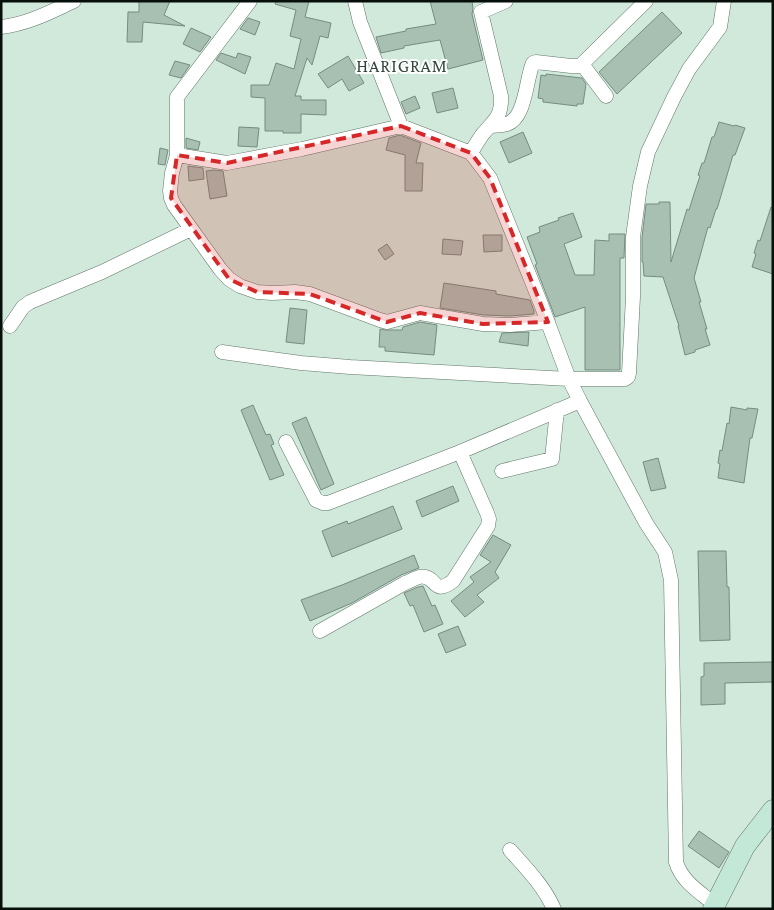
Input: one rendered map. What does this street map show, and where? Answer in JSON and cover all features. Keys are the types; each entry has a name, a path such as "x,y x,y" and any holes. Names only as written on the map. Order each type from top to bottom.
{"main road":[{"path":"714,907 745,846 773,810"}],"street":[{"path":"1,27 16,26 36,19 74,1"},
{"path":"250,1 177,97 177,155 172,173 171,198 191,229 229,279 240,286 257,292 310,294 387,322 420,314 483,324 510,325 548,322"},
{"path":"355,1 360,22 401,126"},
{"path":"471,153 483,134 499,115 501,103 501,96 479,7 506,1"},
{"path":"491,126 508,124 518,115 533,63 576,66 582,64 646,1"},
{"path":"222,352 301,363 350,367 569,379 625,379 628,377 633,297 633,237 640,186 648,152 689,69 720,27 724,1"},
{"path":"582,64 606,96"},
{"path":"177,155 227,163 302,149 401,126 471,153 490,178 569,379 646,523 665,552 671,580 676,862 679,872 686,881 714,907"},
{"path":"10,326 23,307 30,302 102,272 191,229"},
{"path":"286,442 316,500 328,503 460,452 580,401"},
{"path":"502,471 552,459 557,410"},
{"path":"320,631 419,577 427,577 436,585 441,586 446,586 452,580 488,526 489,519 460,452"},
{"path":"510,850 534,877 549,898 554,909"}],"highlighted area":[{"path":"401,126 471,153 490,178 548,322 483,324 420,313 387,322 310,294 257,292 229,279 171,198 177,155 227,163"}],"building":[{"path":"139,1 170,1 164,15 185,26 143,22 142,42 127,42 128,12 139,12"},
{"path":"276,1 309,1 305,17 331,23 328,38 320,36 312,65 307,58 295,96 301,96 301,100 326,100 326,115 301,114 301,133 265,131 265,98 251,97 251,85 269,85 276,63 294,69 301,39 290,36 296,10 275,4"},
{"path":"430,1 472,1 472,14 483,60 448,69 440,40 404,46 404,48 381,53 376,37 436,24"},
{"path":"662,12 682,33 617,94 599,72"},
{"path":"248,18 260,22 255,35 240,29"},
{"path":"191,28 211,37 200,52 183,44"},
{"path":"221,53 236,58 238,53 251,57 245,74 216,60"},
{"path":"348,56 364,83 349,91 342,79 328,88 318,74"},
{"path":"175,61 190,65 181,78 169,75"},
{"path":"546,74 582,78 586,84 583,104 577,104 577,106 543,102 543,99 538,98 541,75 546,76"},
{"path":"453,88 458,108 437,113 432,93"},
{"path":"415,96 420,108 406,114 401,102"},
{"path":"719,122 745,128 735,155 733,155 710,228 708,227 694,278 710,345 685,355 679,326 663,277 644,276 642,238 646,204 670,202 671,262 687,209 689,210 700,176 698,175 702,163 704,163"},
{"path":"239,127 259,128 257,147 238,146"},
{"path":"523,132 532,153 509,163 500,142"},
{"path":"400,135 421,143 416,163 423,163 422,191 405,191 405,155 386,150 389,138"},
{"path":"186,138 200,142 198,150 186,148"},
{"path":"160,148 168,150 165,165 158,164"},
{"path":"188,166 203,168 204,179 189,181"},
{"path":"206,171 223,171 227,196 210,199"},
{"path":"771,207 773,208 773,274 752,267 758,240 760,241"},
{"path":"573,213 582,237 564,244 575,275 594,275 595,240 609,241 609,234 625,234 624,258 620,258 620,370 585,370 585,307 555,317 535,265 537,264 527,237 540,232 539,227"},
{"path":"483,235 502,235 502,251 484,252"},
{"path":"443,239 463,241 461,255 442,254"},
{"path":"387,244 394,254 385,260 378,250"},
{"path":"444,283 496,291 496,294 530,300 534,314 510,316 484,315 440,308"},
{"path":"290,308 307,310 304,344 286,342"},
{"path":"420,322 437,325 434,355 385,351 385,347 379,347 380,329 402,330 403,327"},
{"path":"529,332 528,346 499,342 502,333"},
{"path":"253,405 266,435 270,434 274,444 271,445 284,475 270,480 241,410"},
{"path":"731,407 747,410 747,408 758,409 752,438 750,438 744,483 718,478 720,450 722,451 727,423 729,424"},
{"path":"306,417 334,484 321,490 292,423"},
{"path":"658,458 666,488 651,491 643,462"},
{"path":"453,486 459,501 422,517 416,501"},
{"path":"393,506 402,529 332,557 322,531 347,521 348,524"},
{"path":"493,535 511,545 495,572 499,578 477,595 484,602 465,617 451,601 474,582 470,577 491,562 480,555"},
{"path":"698,551 726,551 730,640 700,641"},
{"path":"414,555 419,568 401,575 352,603 310,621 301,600"},
{"path":"423,586 432,606 435,605 443,624 424,632 413,605 410,606 404,593"},
{"path":"458,626 466,645 446,653 438,634"},
{"path":"773,662 773,682 725,683 725,704 701,705 701,677 704,676 704,663"},
{"path":"699,831 729,852 719,868 688,846"}],"district":[{"name":"HARIGRAM","path":"402,66"}]}
